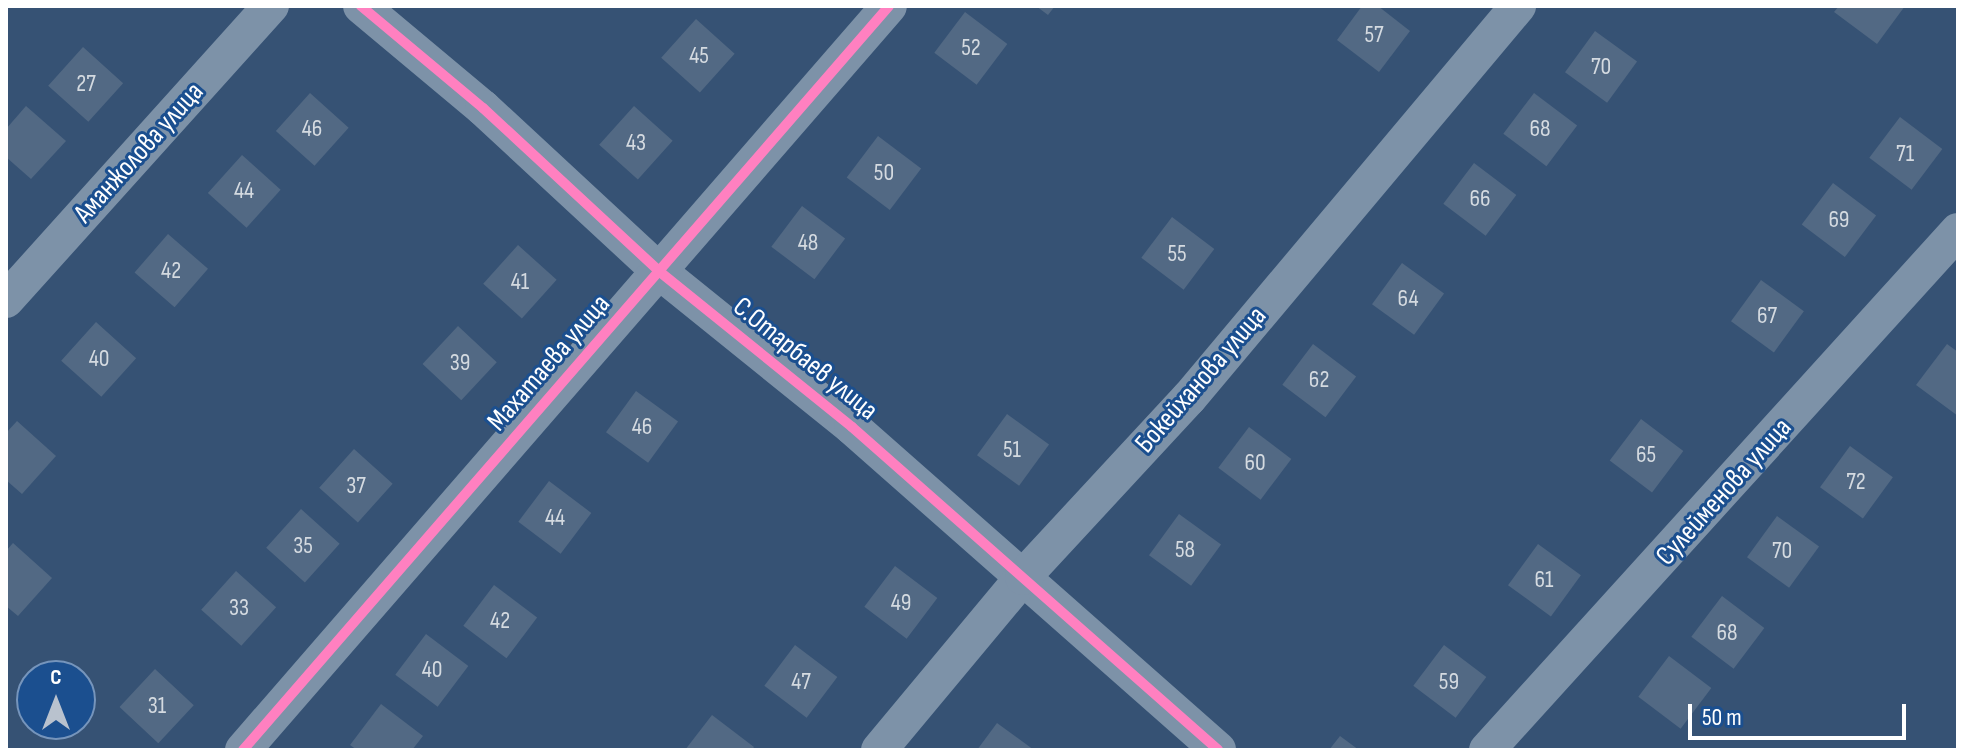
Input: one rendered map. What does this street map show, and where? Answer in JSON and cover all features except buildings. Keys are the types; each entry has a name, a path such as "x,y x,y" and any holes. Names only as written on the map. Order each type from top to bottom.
{"street":[{"name":"Аманжолова улица","path":"6,300 271,6"},
{"name":"С.Отарбаев улица","path":"361,6 483,108 660,272 852,427 1218,750"},
{"name":"Махатаева улица","path":"243,750 889,6"},
{"name":"Бокейханова улица","path":"879,750 1023,577 1189,398 1518,6"},
{"name":"Сулейменова улица","path":"1487,750 1699,520 1958,231"}],"cycle path":[{"path":"361,6 483,108 660,272 852,427 1218,750"},
{"path":"243,750 889,6"}]}
